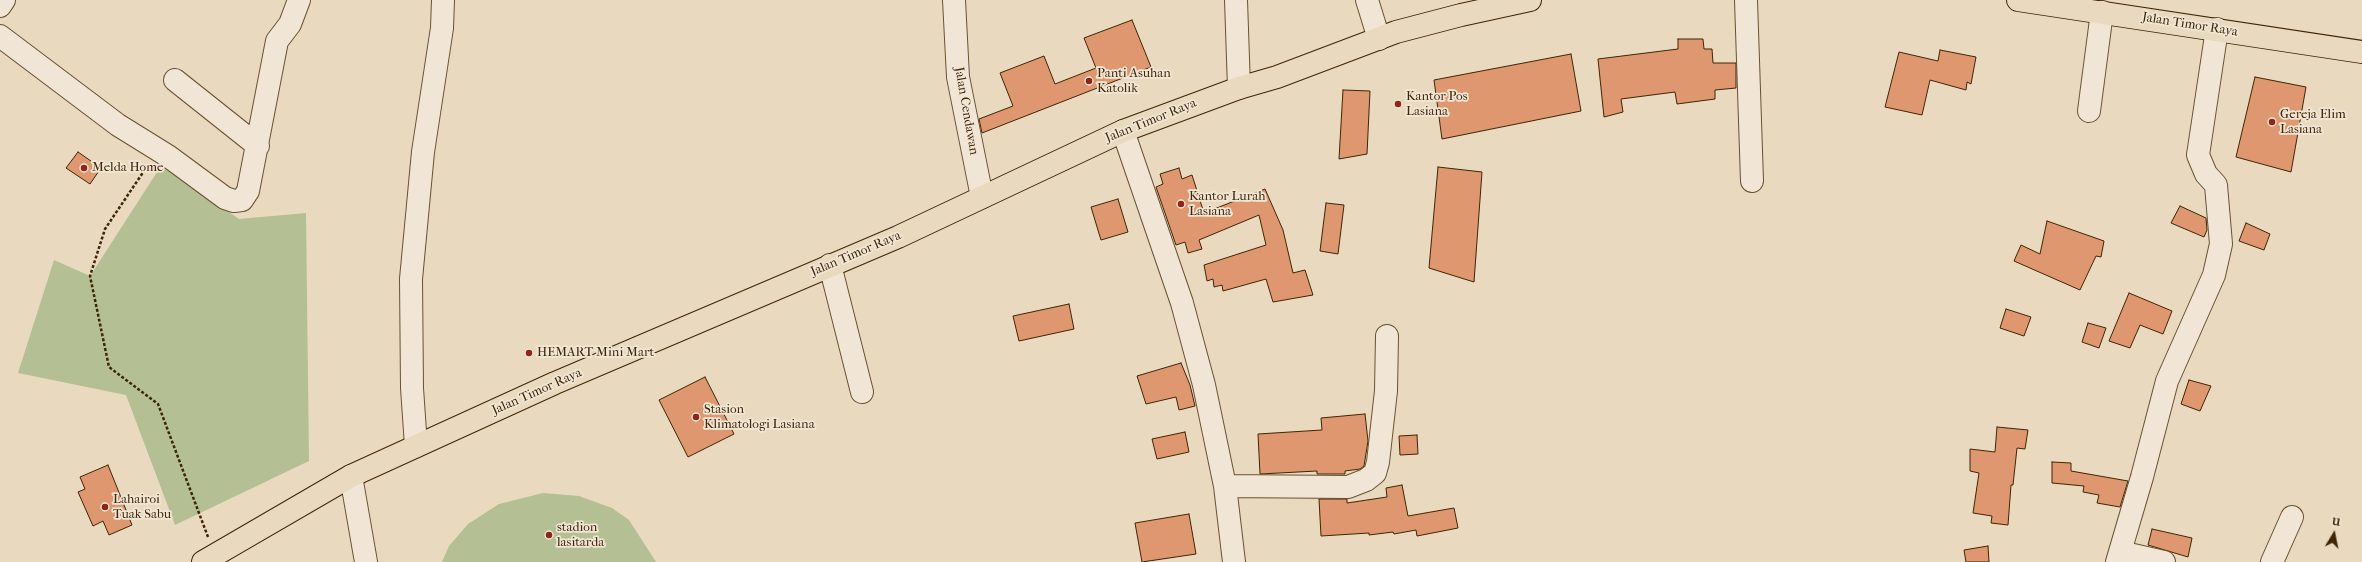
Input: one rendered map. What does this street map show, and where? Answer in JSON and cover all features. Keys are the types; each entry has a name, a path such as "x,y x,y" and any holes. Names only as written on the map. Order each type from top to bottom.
{"highway":[{"name":"Jalan Timor Raya","path":"209,559 351,476 555,383 830,266 1123,131 1239,88 1277,77 1379,39 1461,15 1530,0"},
{"name":"Jalan Timor Raya","path":"2018,0 2362,52"}],"street":[{"path":"0,6 4,0"},
{"path":"0,36 118,125 158,150 225,198 234,201 242,200 248,191 258,146 277,41 290,24 299,0"},
{"path":"416,446 412,388 411,279 423,152 442,28 443,0"},
{"name":"Jalan Cendawan","path":"954,0 958,78 982,197"},
{"path":"1236,0 1239,88"},
{"path":"1367,0 1379,39"},
{"path":"1746,0 1752,181"},
{"path":"2089,111 2102,12"},
{"path":"2164,562 2119,557 2167,381 2214,275 2221,244 2216,185 2206,174 2198,156 2217,29"},
{"path":"176,80 258,146"},
{"path":"1123,131 1182,303 1214,425 1225,486 1234,562"},
{"path":"830,266 862,392"},
{"path":"1225,486 1348,487 1366,480 1375,473 1378,462 1386,391 1387,336"},
{"path":"351,476 366,562"},
{"path":"2272,562 2292,517"}],"path":[{"path":"158,150 105,229 90,276 109,367 158,404 209,559"}],"green space":[{"path":"161,166 239,219 306,213 309,461 175,525 126,395 18,373 54,260 90,276"},
{"name":"stadion lasitarda","path":"543,493 579,496 612,508 629,520 656,562 442,562 449,546 468,524 499,504"}],"building":[{"name":"Panti Asuhan Katolik","path":"1132,20 1151,67 982,133 979,119 1013,106 1000,73 1044,56 1055,84 1096,68 1084,38"},
{"path":"1678,39 1703,39 1704,49 1712,49 1713,63 1736,63 1736,88 1715,90 1715,99 1677,104 1675,92 1621,99 1623,112 1604,117 1598,59 1678,49"},
{"path":"1940,50 1976,57 1971,84 1967,82 1966,90 1930,80 1922,115 1885,107 1899,52 1938,61"},
{"path":"1571,54 1581,111 1442,139 1434,80"},
{"name":"Gereja Elim Lasiana","path":"2255,77 2306,87 2291,172 2236,157"},
{"path":"1343,90 1370,91 1367,154 1339,159"},
{"name":"Melda Home","path":"78,152 101,168 90,184 66,168"},
{"path":"1438,167 1482,172 1474,282 1429,268"},
{"path":"1179,168 1182,179 1192,175 1204,213 1265,189 1283,230 1293,273 1305,270 1313,295 1273,302 1266,279 1223,291 1222,285 1214,287 1213,279 1207,281 1204,265 1266,245 1259,215 1199,240 1202,249 1188,253 1185,242 1176,245 1156,187 1163,184 1160,174"},
{"path":"1118,199 1128,232 1101,240 1091,207"},
{"path":"1326,203 1344,205 1338,254 1320,251"},
{"path":"2180,206 2206,218 2207,230 2204,237 2171,223"},
{"path":"2047,221 2104,241 2101,257 2096,256 2080,290 2014,261 2021,245 2040,254"},
{"path":"2246,223 2270,234 2264,250 2239,241"},
{"path":"2129,293 2172,311 2163,334 2140,325 2130,348 2109,341"},
{"path":"1069,304 1074,329 1019,341 1013,316"},
{"path":"2006,309 2031,317 2024,336 2000,328"},
{"path":"2088,323 2106,328 2099,348 2082,342"},
{"path":"1181,363 1190,385 1195,406 1179,410 1176,397 1146,404 1137,376"},
{"name":"Stasion Klimatologi Lasiana","path":"705,377 734,434 688,457 659,400"},
{"path":"2189,380 2211,386 2200,411 2181,404"},
{"path":"1365,414 1368,441 1364,466 1360,469 1345,471 1345,474 1317,474 1317,471 1260,474 1258,434 1322,430 1321,418"},
{"path":"1997,427 2028,430 2025,449 2017,448 2013,485 2011,485 2008,525 1991,523 1992,516 1973,513 1979,473 1970,471 1970,449 1995,452"},
{"path":"1185,432 1189,452 1157,459 1152,439"},
{"path":"1417,435 1418,454 1400,455 1399,436"},
{"path":"2052,462 2071,463 2071,471 2128,481 2120,507 2097,503 2099,495 2083,492 2084,486 2052,483"},
{"name":"Lahairoi Tuak Sabu","path":"108,465 132,525 109,535 103,521 93,526 78,492 85,489 80,477"},
{"path":"1402,485 1408,516 1454,508 1458,528 1417,536 1416,530 1394,534 1393,532 1369,535 1369,533 1321,536 1319,499 1347,499 1347,503 1387,497 1386,488"},
{"path":"1189,514 1196,554 1142,562 1135,523"},
{"path":"2152,529 2192,538 2188,557 2148,545"},
{"path":"1988,546 1989,562 1966,562 1964,550"}],"place":[{"name":"Panti Asuhan Katolik","path":"1089,81"},
{"name":"Kantor Pos Lasiana","path":"1398,104"},
{"name":"Gereja Elim Lasiana","path":"2272,122"},
{"name":"Melda Home","path":"84,168"},
{"name":"Kantor Lurah Lasiana","path":"1181,204"},
{"name":"HEMART Mini Mart","path":"529,353"},
{"name":"Stasion Klimatologi Lasiana","path":"696,417"},
{"name":"Lahairoi Tuak Sabu","path":"105,507"},
{"name":"stadion lasitarda","path":"549,535"}]}
